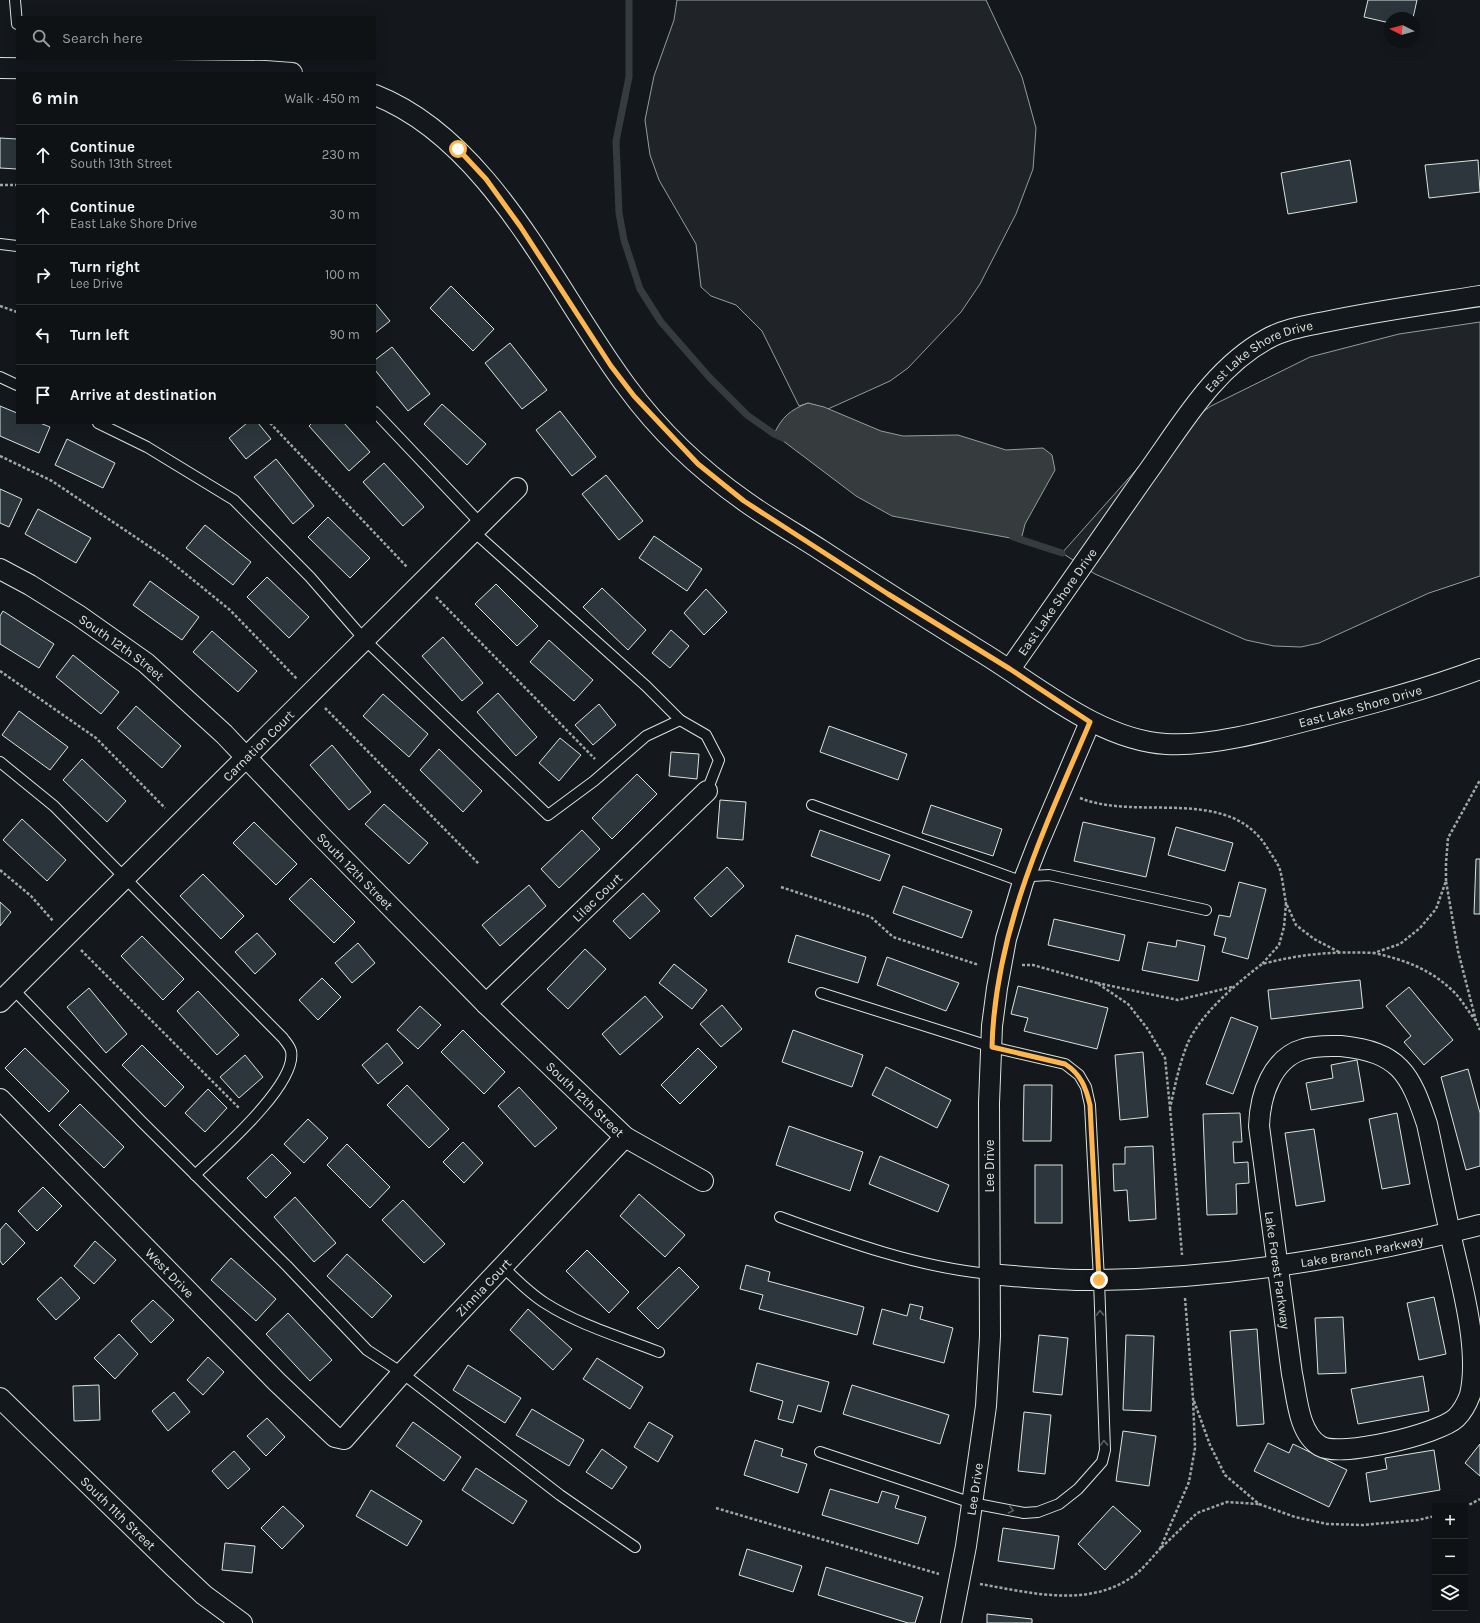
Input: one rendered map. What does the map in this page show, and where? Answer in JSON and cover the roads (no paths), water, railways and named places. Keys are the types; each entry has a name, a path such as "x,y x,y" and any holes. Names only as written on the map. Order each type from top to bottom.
{"street":[{"path":"0,68 20,64 278,72"},
{"path":"376,95 400,107 433,128 458,149 486,179 520,226 611,366 634,396 698,464 744,501 888,594 1010,669"},
{"name":"East Lake Shore Drive","path":"1480,296 1346,317 1286,330 1267,339 1243,354 1222,372 1198,402 1010,669 1090,722 1143,741 1169,745 1210,741 1269,731 1375,703 1480,669"},
{"name":"Carnation Court","path":"6,996 517,488"},
{"name":"South 12th Street","path":"0,569 30,584 146,663 246,757 321,836 486,1004 624,1137 703,1181"},
{"name":"Lee Drive","path":"951,1623 972,1502 986,1406 990,1336 989,1160 992,1047 997,988 1006,939 1024,882 1090,722"},
{"name":"Lilac Court","path":"486,1004 707,791"},
{"name":"Lake Forest Parkway","path":"1341,1046 1364,1049 1382,1055 1402,1070 1418,1097 1427,1124 1450,1233 1474,1351 1474,1378 1465,1406 1456,1418 1429,1431 1395,1441 1347,1450 1330,1450 1320,1446 1312,1439 1305,1427 1292,1374 1278,1265 1262,1163 1259,1114 1265,1089 1278,1066 1295,1053 1315,1047 1341,1046"},
{"name":"West Drive","path":"0,1099 277,1382 335,1437 344,1439"},
{"name":"Zinnia Court","path":"344,1439 402,1373 624,1137"},
{"name":"Lake Branch Parkway","path":"1099,1280 1168,1277 1278,1265 1358,1254 1480,1225"},
{"path":"990,1274 1055,1279 1099,1280"},
{"name":"South 11th Street","path":"0,1398 204,1595 242,1623"}],"lane":[{"path":"15,0 16,16"},
{"path":"0,244 16,246"},
{"path":"0,377 16,384"},
{"path":"376,413 477,528 646,686 680,720 706,735 719,760 707,791"},
{"path":"100,424 147,447 234,500 310,577 364,639 548,815 594,781 646,736 680,720"},
{"path":"0,762 54,806 283,1038 291,1050 287,1073 275,1092 251,1120 195,1175"},
{"path":"812,804 1024,882 1032,876 1049,875 1206,910"},
{"path":"820,992 992,1047 1065,1064 1074,1069 1086,1087 1090,1105 1099,1280 1105,1450 1102,1462 1078,1489 1059,1504 1038,1512 1024,1513 972,1502 820,1452"},
{"path":"6,996 195,1175 287,1266 366,1350 402,1373 560,1494 635,1547"},
{"path":"780,1217 879,1252 952,1270 990,1274"},
{"path":"503,1267 531,1293 546,1304 580,1321 659,1352"}],"waterway":[{"path":"629,0 629,77 616,141 619,213 624,240 640,289 661,322 710,378 747,415 774,434 783,438"},
{"path":"1013,537 1062,553"}]}
